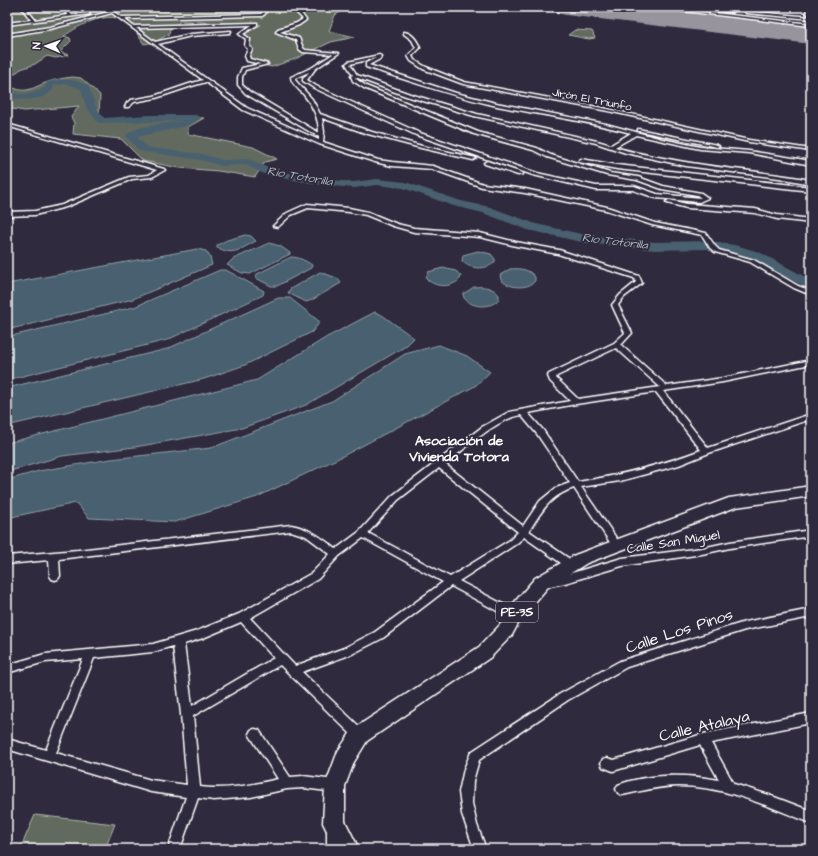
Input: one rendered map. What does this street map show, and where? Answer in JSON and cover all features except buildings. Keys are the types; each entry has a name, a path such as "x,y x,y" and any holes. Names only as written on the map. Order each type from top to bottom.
{"highway":[{"name":"PE-3S","path":"348,849 334,823 335,786 345,758 360,735 485,652 506,630 514,615 541,583 581,559 734,502 811,491"}],"street":[{"path":"23,7 34,21"},
{"path":"62,7 71,16"},
{"path":"105,7 245,109 321,144 377,161 433,168 482,185 525,191 607,209 654,224 704,234 709,237 712,248 717,251 752,261 796,287 811,293"},
{"path":"122,18 262,14 264,13 265,9 274,7 291,7"},
{"path":"304,7 299,14 305,18 298,24 278,32 298,39 301,50 337,53 314,68 293,77 293,80 315,107 322,125 321,144"},
{"path":"650,7 811,23"},
{"path":"697,7 811,18"},
{"path":"738,7 810,13 808,7"},
{"path":"7,24 113,12"},
{"path":"7,35 50,28 113,12"},
{"path":"790,16 793,22"},
{"path":"132,27 256,24 241,34 248,40 247,46 250,49 247,56 248,60 266,64 243,69 240,77 240,85 248,93 322,137"},
{"path":"155,43 191,35 230,32"},
{"name":"Jirón El Triunfo","path":"405,33 414,39 418,48 410,56 412,61 442,76 463,83 608,110 749,141 811,150"},
{"path":"811,163 508,106 455,94 367,66 367,64 379,58 379,56 348,64 355,76 476,116 579,137 611,147 686,164 779,176 811,182"},
{"path":"314,68 305,78 306,81 314,87 418,134 535,174 596,188 634,188 656,196 699,200 705,198 699,194 662,187 638,179 588,168 550,156 539,150"},
{"path":"355,76 352,78 365,87 443,121 476,133 588,163 811,189"},
{"path":"127,106 132,102 154,98 185,85 206,81"},
{"path":"318,115 370,133 421,147 466,156 514,172 535,174"},
{"path":"598,123 700,148 749,152"},
{"path":"7,125 162,170 150,176 131,178 64,206 34,213 7,214"},
{"path":"611,147 636,133"},
{"path":"656,196 661,200 687,206 750,210 777,217 811,221"},
{"path":"276,226 289,214 307,206 349,210 368,214 395,225 414,230 480,235 516,244 559,252 637,277 639,283 622,296 615,305 629,333 617,345 552,376 553,379 576,402"},
{"path":"617,345 661,389 706,451"},
{"path":"7,669 45,658 153,648 199,635 243,617 315,576 336,554 362,534 395,498 485,429 512,414 576,402 723,380 811,362"},
{"path":"523,412 540,432 574,485 616,545"},
{"path":"295,670 348,651 380,635 451,580 506,546 524,532 543,503 559,490 574,485 627,476 676,463 706,451 811,416"},
{"path":"439,464 524,532 571,565"},
{"path":"7,560 54,556 189,538 291,528 300,528 307,532 336,554"},
{"name":"Calle San Miguel","path":"541,583 565,579 622,562 702,551 730,545 811,533"},
{"path":"362,534 451,580 514,615"},
{"path":"54,556 55,576"},
{"name":"Calle Los Pinos","path":"480,849 469,821 466,805 465,786 469,770 475,756 564,697 624,664 745,626 811,613"},
{"path":"243,617 281,659 295,670 360,735"},
{"path":"174,849 194,792 187,714 178,641"},
{"path":"49,756 90,655"},
{"path":"187,714 281,659"},
{"name":"Calle Atalaya","path":"607,763 613,766 703,739 811,718"},
{"path":"255,734 287,783"},
{"path":"703,739 730,789"},
{"path":"7,744 151,786 194,792 214,794 251,791 287,783 304,782 335,786"},
{"path":"622,788 648,784 697,782 730,789 811,817"},
{"path":"333,849 332,839 334,823"}],"green space":[{"path":"7,7 351,7 335,15 329,31 355,37 331,42 295,59 272,67 253,63 249,60 246,47 249,41 242,37 242,33 261,25 181,21 170,29 169,34 155,42 144,44 129,23 113,17 104,18 87,23 64,36 70,38 71,41 60,52 69,55 56,58 47,56 35,64 21,69 7,79"},
{"path":"575,30 592,31 595,38 589,39 568,35"},
{"path":"73,77 81,78 100,95 99,116 104,120 114,121 154,117 204,118 188,127 188,134 253,147 277,159 265,162 255,177 218,171 180,168 143,161 121,139 73,134 74,123 71,117 79,106 24,111 7,108 7,84 19,90 28,90 51,81"},
{"path":"35,815 115,824 105,849 20,849"}],"water":[{"path":"245,235 251,236 256,241 232,252 217,247 217,245 227,240"},
{"path":"269,243 280,246 290,254 250,274 242,273 227,265 233,259"},
{"path":"197,249 206,251 210,257 212,265 133,299 7,330 7,284"},
{"path":"478,251 491,254 495,259 495,262 492,265 478,268 469,266 462,261 463,255"},
{"path":"291,257 300,258 312,265 311,268 277,286 271,286 256,278 257,274"},
{"path":"443,268 456,271 461,276 460,279 457,282 443,286 434,284 426,278 428,272"},
{"path":"510,269 521,269 527,271 533,274 535,281 532,284 523,287 504,283 501,280 500,275"},
{"path":"220,270 226,270 264,291 263,295 167,340 7,380 7,337 134,307"},
{"path":"320,272 337,278 341,283 306,302 288,293 290,289"},
{"path":"474,287 485,287 491,289 497,292 499,299 487,306 472,304 464,298 463,294"},
{"path":"278,298 290,298 320,322 312,332 245,365 204,379 7,426 7,388 167,349"},
{"path":"375,312 382,315 414,338 406,346 306,405 242,428 135,447 62,456 7,472 7,443 257,380 327,337"},
{"path":"439,345 467,356 490,372 475,386 341,457 257,497 175,522 89,518 76,503 7,518 7,480 39,471 111,459 211,448 332,401 405,354"}],"waterway":[{"name":"Rio Totorilla","path":"7,94 19,97 30,97 40,94 50,88 50,84 55,82 68,82 85,87 91,107 101,121 148,118 196,118 188,123 138,132 131,136 143,149 151,151 202,157 222,163 248,162 270,173 322,182 354,185 377,182 405,185 458,204 486,210 532,227 586,239 655,246 709,245"},
{"name":"Rio Totorilla","path":"711,245 739,250 754,255 811,286"}],"runway":[{"path":"566,7 811,35"}],"district":[{"name":"Asociación de Vivienda Totora","path":"459,448"}]}
